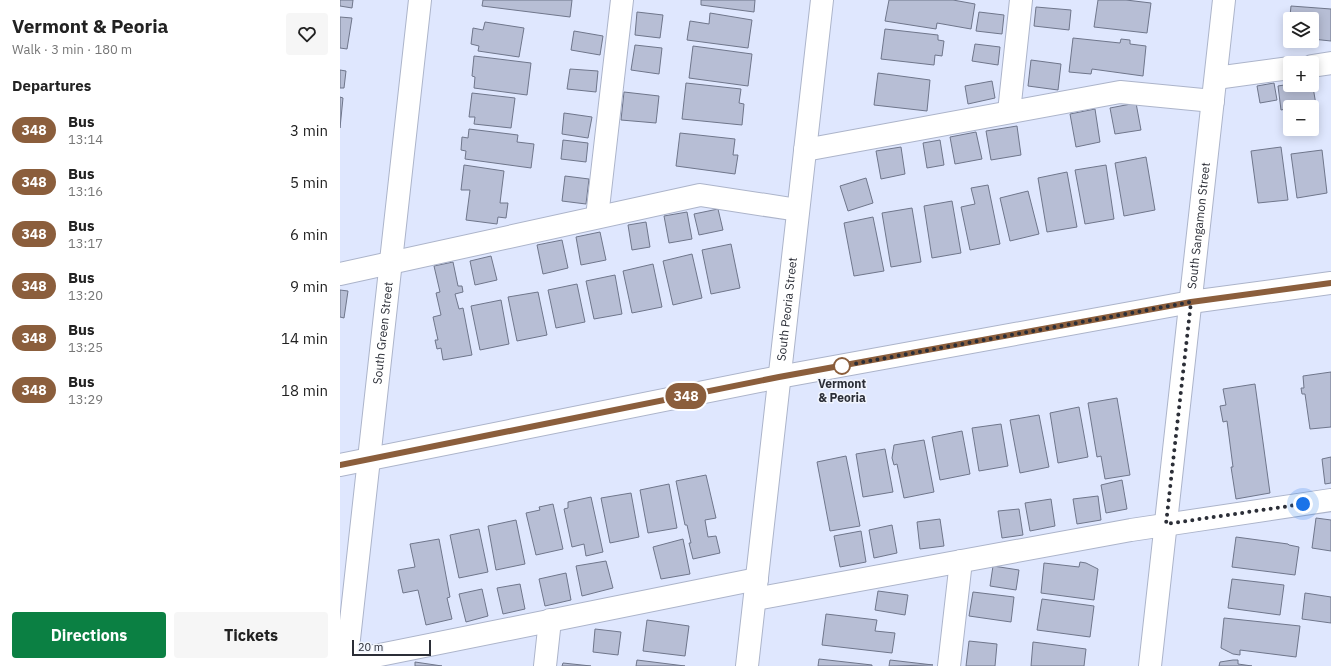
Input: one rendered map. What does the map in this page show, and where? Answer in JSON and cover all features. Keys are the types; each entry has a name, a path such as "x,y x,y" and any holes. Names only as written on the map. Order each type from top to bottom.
{"street":[{"name":"South Green Street","path":"344,664 369,459 420,0"},
{"path":"598,217 622,0"},
{"name":"South Peoria Street","path":"747,666 822,0"},
{"path":"1009,112 1021,0"},
{"name":"South Sangamon Street","path":"1150,666 1224,0"},
{"path":"1319,65 1331,63"},
{"path":"1216,78 1283,69"},
{"path":"805,150 1120,92 1213,102"},
{"path":"340,274 700,195 798,210"},
{"path":"340,465 779,377 1191,302 1331,284"},
{"path":"344,664 550,620 756,589 961,561 1166,524 1331,500"},
{"path":"949,666 961,561"},
{"path":"545,666 550,620"}],"building":[{"path":"340,0 353,0 352,8 340,6"},
{"path":"483,0 572,0 570,17 482,6"},
{"path":"701,0 755,0 754,12 701,5"},
{"path":"889,0 953,0 975,4 971,29 937,23 936,29 885,21"},
{"path":"1098,0 1126,0 1151,3 1147,33 1094,27"},
{"path":"1291,6 1331,9 1331,41 1319,40 1319,12 1290,12"},
{"path":"1036,7 1071,10 1069,30 1034,26"},
{"path":"637,12 663,15 660,38 635,35"},
{"path":"979,12 1004,15 1002,34 976,31"},
{"path":"710,13 752,20 748,48 687,40 690,21 709,24"},
{"path":"340,17 352,18 347,49 340,48"},
{"path":"485,22 524,28 519,57 478,51 479,46 471,44 473,28 483,30"},
{"path":"885,29 938,35 938,40 944,41 942,56 935,55 934,65 881,59"},
{"path":"574,31 603,36 600,55 571,50"},
{"path":"1073,38 1120,43 1121,39 1130,40 1130,44 1146,46 1143,76 1092,69 1091,74 1069,72"},
{"path":"975,44 1000,47 998,65 972,61"},
{"path":"635,45 662,48 659,74 631,70"},
{"path":"693,46 752,54 748,86 689,78"},
{"path":"474,56 531,63 527,95 474,88 475,77 472,76"},
{"path":"1031,60 1061,64 1058,90 1028,86"},
{"path":"570,69 598,71 596,92 567,89"},
{"path":"340,70 346,71 344,88 340,88"},
{"path":"878,73 930,80 927,111 874,105"},
{"path":"992,81 995,98 968,104 965,86"},
{"path":"686,83 741,89 739,103 744,104 742,125 682,119"},
{"path":"1274,83 1277,100 1260,103 1257,86"},
{"path":"1283,85 1283,92 1314,92 1315,100 1283,100 1283,110 1281,110 1278,86"},
{"path":"624,92 659,96 656,123 621,120"},
{"path":"472,93 515,98 511,128 474,124 475,117 469,117"},
{"path":"340,97 343,98 340,128"},
{"path":"1136,103 1141,130 1115,134 1110,108"},
{"path":"1095,109 1100,142 1076,147 1070,114"},
{"path":"564,113 592,117 588,138 562,134"},
{"path":"1017,126 1021,155 991,160 986,131"},
{"path":"469,129 518,135 517,142 534,144 531,168 465,159 466,151 461,150 462,137 468,138"},
{"path":"976,132 982,159 955,164 950,137"},
{"path":"680,133 735,139 733,155 738,155 735,174 676,166"},
{"path":"563,140 588,143 586,162 561,159"},
{"path":"940,140 944,165 927,168 923,143"},
{"path":"901,147 905,174 881,179 876,151"},
{"path":"1281,147 1288,200 1258,203 1251,151"},
{"path":"1322,150 1327,193 1297,198 1291,154"},
{"path":"1146,157 1155,210 1124,216 1115,163"},
{"path":"464,165 504,171 500,203 508,203 506,218 498,217 497,224 466,220 470,190 461,190"},
{"path":"1106,165 1114,219 1085,224 1075,170"},
{"path":"1067,172 1077,227 1047,232 1038,178"},
{"path":"565,176 589,179 586,204 562,201"},
{"path":"866,178 873,203 848,211 840,186"},
{"path":"988,185 1000,244 970,250 961,207 975,204 971,188"},
{"path":"1028,191 1039,234 1010,241 1000,198"},
{"path":"952,201 961,253 932,258 924,206"},
{"path":"912,208 921,262 891,267 882,213"},
{"path":"718,209 723,230 699,235 694,214"},
{"path":"687,212 692,239 669,243 664,216"},
{"path":"873,217 884,271 854,276 844,223"},
{"path":"646,222 650,247 632,250 628,225"},
{"path":"600,232 606,260 581,265 576,237"},
{"path":"562,240 568,268 543,274 537,245"},
{"path":"731,244 740,288 711,294 702,250"},
{"path":"692,254 702,298 673,305 663,261"},
{"path":"491,256 497,280 475,285 470,261"},
{"path":"453,262 458,286 462,286 463,292 455,294 459,309 463,308 472,355 443,360 441,348 437,349 435,340 438,340 433,317 441,315 436,293 440,292 434,266"},
{"path":"653,264 662,307 632,313 623,271"},
{"path":"615,275 622,314 594,319 586,281"},
{"path":"577,284 585,322 556,328 548,290"},
{"path":"340,290 348,291 344,318 340,317"},
{"path":"538,292 547,335 517,341 508,297"},
{"path":"501,300 509,344 480,350 471,306"},
{"path":"1331,372 1331,427 1310,429 1305,394 1302,394 1301,388 1304,388 1303,376"},
{"path":"1255,384 1270,493 1236,499 1231,467 1233,467 1227,421 1223,422 1220,406 1226,405 1223,389"},
{"path":"1117,398 1130,475 1105,479 1101,456 1097,457 1088,403"},
{"path":"1079,407 1088,457 1058,463 1050,413"},
{"path":"1039,415 1049,467 1020,473 1010,420"},
{"path":"1001,424 1008,466 979,471 972,428"},
{"path":"962,431 970,474 940,480 932,437"},
{"path":"924,440 934,492 904,498 897,464 894,465 892,458 894,445"},
{"path":"885,449 893,492 863,497 856,454"},
{"path":"846,456 860,526 830,531 817,462"},
{"path":"1331,457 1331,483 1325,484 1322,459"},
{"path":"706,475 716,518 705,520 708,537 716,536 720,553 693,559 689,543 691,543 687,525 685,525 676,481"},
{"path":"1122,480 1127,509 1106,513 1101,485"},
{"path":"669,484 677,528 648,533 640,490"},
{"path":"631,493 639,537 610,543 601,498"},
{"path":"1098,496 1101,520 1077,524 1073,499"},
{"path":"591,497 603,552 586,556 584,544 572,547 564,509 568,508 568,502"},
{"path":"1051,499 1055,526 1030,531 1025,503"},
{"path":"553,504 563,549 536,555 526,513 540,510 539,507"},
{"path":"1019,509 1023,535 1002,538 998,511"},
{"path":"1316,518 1331,520 1331,551 1312,548"},
{"path":"940,519 944,546 920,549 917,522"},
{"path":"516,520 525,564 496,570 488,526"},
{"path":"892,525 897,553 874,558 869,530"},
{"path":"479,529 488,572 459,578 450,535"},
{"path":"861,531 866,562 840,567 834,536"},
{"path":"1236,537 1288,544 1299,547 1295,575 1232,567"},
{"path":"439,539 450,597 447,598 452,619 426,625 418,590 403,593 398,570 415,567 410,544"},
{"path":"683,539 690,574 661,579 653,547"},
{"path":"606,561 613,588 582,596 576,566"},
{"path":"1080,562 1086,563 1098,569 1094,600 1041,593 1044,563 1079,567"},
{"path":"993,566 1019,570 1016,590 990,586"},
{"path":"566,573 571,600 545,606 539,579"},
{"path":"1232,579 1284,585 1280,615 1228,608"},
{"path":"520,584 525,609 503,614 497,588"},
{"path":"482,589 488,616 466,622 459,594"},
{"path":"878,591 908,595 905,615 875,610"},
{"path":"973,592 1014,597 1011,622 969,616"},
{"path":"1305,593 1331,597 1331,623 1302,619"},
{"path":"1042,599 1094,606 1090,637 1037,630"},
{"path":"826,614 877,620 875,631 895,633 892,653 822,645"},
{"path":"1224,618 1300,626 1296,657 1240,650 1240,655 1233,654 1221,648"},
{"path":"647,620 689,626 685,656 643,651"},
{"path":"595,629 621,632 618,655 593,652"},
{"path":"969,641 997,644 995,666 966,666"},
{"path":"1033,642 1086,649 1084,666 1031,666"},
{"path":"819,659 872,665 872,666 818,666"},
{"path":"637,660 685,666 636,666"},
{"path":"890,660 933,665 889,666"},
{"path":"1238,660 1238,664 1252,666 1219,666 1220,662"},
{"path":"415,662 442,666 415,666"},
{"path":"563,663 591,666 562,666"}],"bus line":[{"name":"348","path":"340,465 779,377 1191,302 1331,283"}],"place":[{"name":"Vermont & Peoria","path":"842,366"}],"route":[{"path":"842,366 1191,302 1166,524 1303,504"}]}
